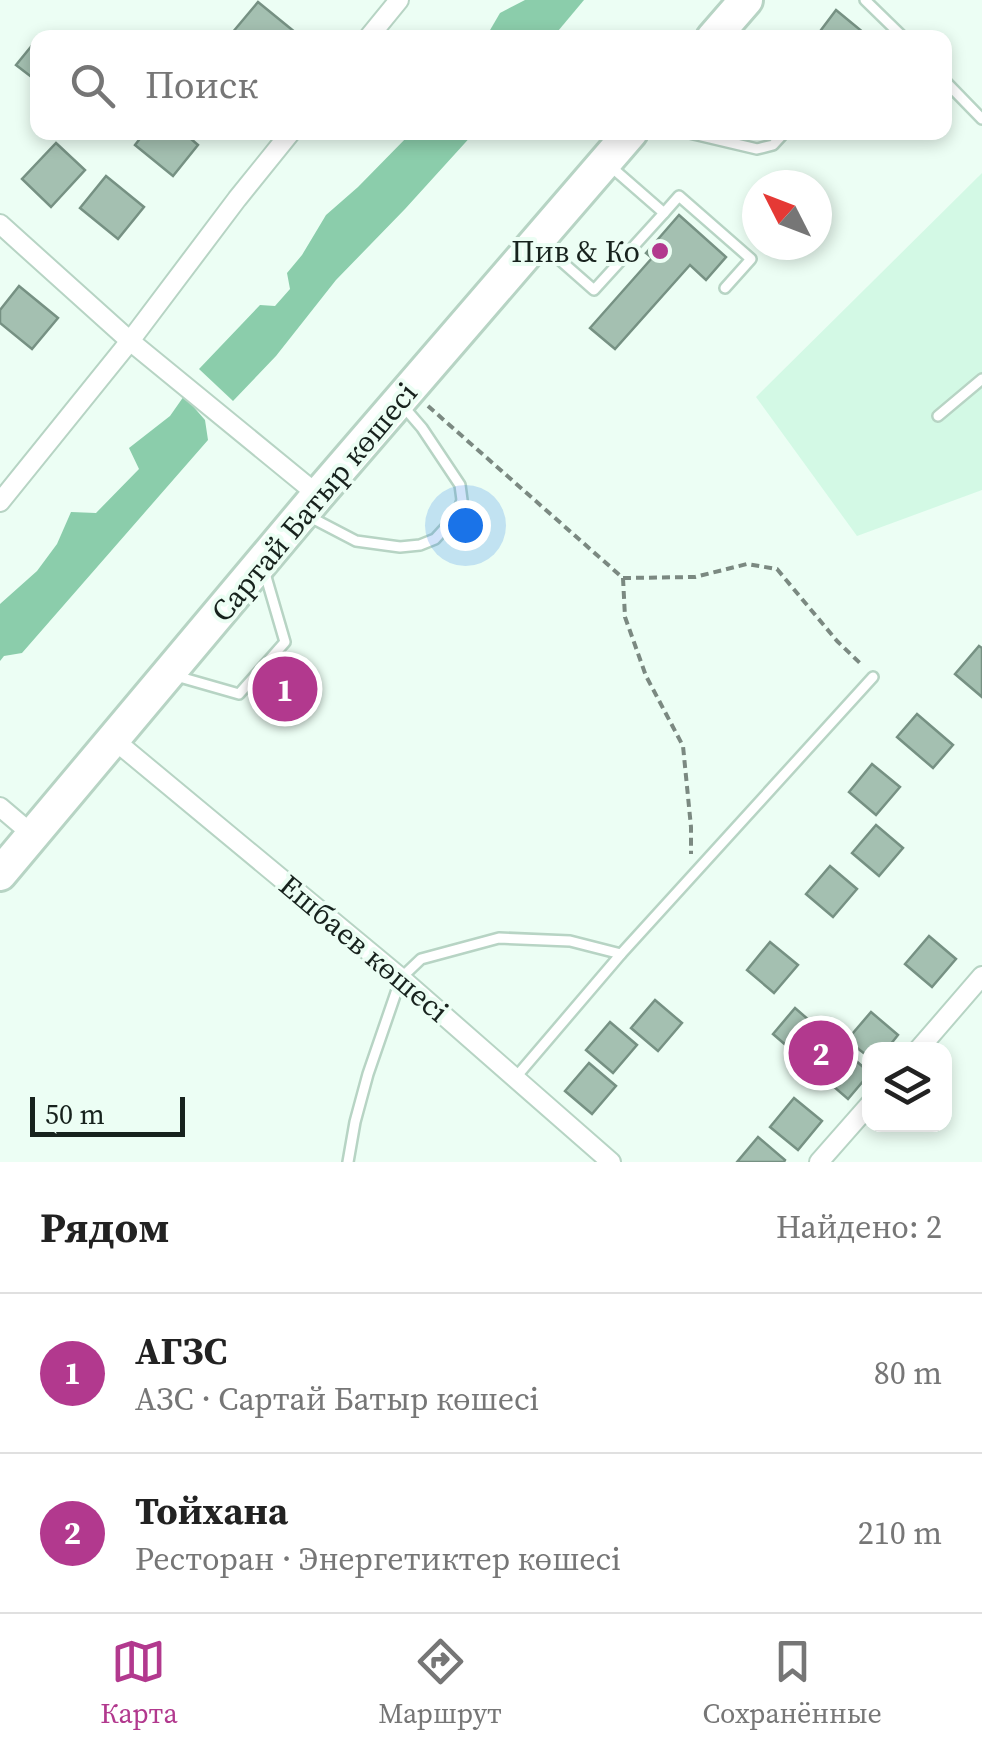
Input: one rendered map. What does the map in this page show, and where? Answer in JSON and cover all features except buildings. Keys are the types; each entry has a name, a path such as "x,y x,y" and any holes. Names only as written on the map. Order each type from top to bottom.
{"highway":[{"name":"Сартай Батыр көшесі","path":"0,874 310,505 625,140"}],"street":[{"path":"375,30 400,0"},
{"path":"0,502 285,140"},
{"path":"0,224 310,505"},
{"name":"Ешбаев көшесі","path":"113,738 401,978 611,1162"},
{"path":"0,807 33,834"},
{"path":"925,1042 982,976"},
{"path":"819,1162 862,1113"}],"lane":[{"path":"864,0 896,30"},
{"path":"952,88 982,119"},
{"path":"718,140 756,149 774,145 778,140"},
{"path":"606,162 664,213"},
{"path":"538,240 594,290 679,196 751,259 725,288"},
{"path":"938,416 982,379"},
{"path":"310,505 356,540 400,547 435,539 457,514 462,500 460,485 404,396"},
{"path":"168,674 239,694 285,642 262,562"},
{"path":"516,1076 873,677"},
{"path":"348,1162 368,1074 401,978 421,959 499,938 570,941 622,954"}],"path":[{"path":"404,396 623,578 695,578 747,564 777,569 873,677"},
{"path":"623,578 625,617 646,676 683,746 692,878"}],"shaded area":[{"path":"982,173 982,490 857,536 756,397"}],"green space":[{"path":"525,0 584,0 559,30 490,30 500,13"},
{"path":"404,140 468,140 336,280 276,356 233,401 199,369 260,305 275,306 290,289 287,273 326,215"},
{"path":"184,396 205,420 208,440 22,653 4,656 0,661 0,604 37,571 57,544 71,512 96,513 139,469 129,448 170,416"}],"place":[{"name":"Пив & Ко","path":"660,251"},
{"name":"АГЗС","path":"285,689"},
{"name":"Тойхана","path":"821,1053"}]}
